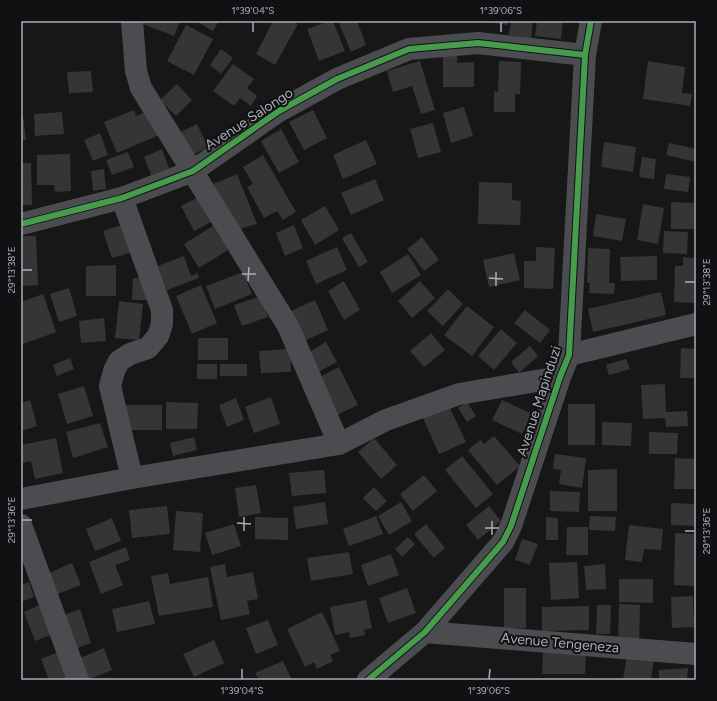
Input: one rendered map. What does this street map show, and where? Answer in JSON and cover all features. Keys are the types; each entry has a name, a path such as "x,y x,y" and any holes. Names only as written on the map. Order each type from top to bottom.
{"street":[{"path":"132,21 136,71 141,88 288,326 339,444"},
{"name":"Avenue Mapinduzi","path":"368,680 425,632 503,542 508,534 560,377 569,355 585,55 591,21"},
{"name":"Avenue Salongo","path":"21,224 122,198 193,171 279,111 337,79 409,49 478,43 585,55"},
{"path":"122,198 162,310 162,324 158,336 148,348 130,354 120,361 114,371 110,386 132,478"},
{"path":"569,355 696,324"},
{"path":"21,499 132,478 339,444 386,420 459,394 560,377"},
{"path":"21,525 78,680"},
{"name":"Avenue Tengeneza","path":"425,632 696,654"}],"building":[{"path":"144,21 180,21 174,36 143,24"},
{"path":"196,21 219,21 213,31"},
{"path":"273,21 292,21 298,24 275,65 256,54"},
{"path":"333,21 345,51 319,61 307,29"},
{"path":"338,21 357,21 366,45 351,52"},
{"path":"508,21 508,25 488,22"},
{"path":"511,21 533,21 531,38 509,35"},
{"path":"537,21 563,22 561,39 535,36"},
{"path":"186,25 213,39 194,75 167,61"},
{"path":"221,49 233,58 221,74 210,65"},
{"path":"443,53 458,53 457,63 474,62 474,87 443,87"},
{"path":"420,61 435,110 421,114 412,86 393,92 387,71"},
{"path":"499,61 521,62 520,94 515,94 515,112 494,112 494,91 498,92"},
{"path":"648,61 685,67 682,93 692,94 690,106 643,99"},
{"path":"233,64 254,79 247,88 257,96 251,106 240,98 234,106 213,91"},
{"path":"91,71 93,92 69,93 67,72"},
{"path":"177,84 192,100 176,116 160,100"},
{"path":"464,107 473,136 451,143 443,113"},
{"path":"134,110 136,116 149,111 159,135 117,153 104,122"},
{"path":"313,110 327,138 304,150 289,122"},
{"path":"62,112 64,134 35,136 34,114"},
{"path":"23,116 26,140 21,140 21,117"},
{"path":"433,123 441,152 418,158 410,129"},
{"path":"197,124 208,147 189,157 177,134"},
{"path":"281,129 299,162 279,173 261,141"},
{"path":"100,133 108,155 93,161 84,140"},
{"path":"366,140 377,164 343,179 333,155"},
{"path":"604,142 636,147 633,172 601,167"},
{"path":"669,143 696,149 696,162 666,155"},
{"path":"162,149 169,168 151,175 144,157"},
{"path":"128,152 134,167 112,175 106,160"},
{"path":"70,154 71,191 55,192 54,185 37,185 37,155"},
{"path":"263,155 296,212 283,220 277,211 264,218 247,187 253,184 243,167"},
{"path":"642,157 656,159 654,179 639,177"},
{"path":"21,163 31,163 32,205 21,205"},
{"path":"104,169 106,189 93,191 91,171"},
{"path":"237,174 257,224 239,229 213,184"},
{"path":"666,174 690,177 688,192 664,189"},
{"path":"375,179 384,200 351,215 341,193"},
{"path":"479,182 512,183 512,200 521,201 520,225 478,224"},
{"path":"202,195 215,220 194,231 181,206"},
{"path":"671,202 694,203 694,229 671,229"},
{"path":"643,204 664,208 658,244 637,240"},
{"path":"325,206 339,230 315,245 301,220"},
{"path":"596,214 626,219 622,241 593,236"},
{"path":"125,224 133,252 112,258 103,231"},
{"path":"294,225 303,248 285,256 276,233"},
{"path":"213,226 228,250 199,268 184,244"},
{"path":"664,231 688,232 687,254 663,253"},
{"path":"351,233 368,262 359,267 342,238"},
{"path":"21,236 36,236 38,285 21,286"},
{"path":"422,237 439,260 424,271 407,249"},
{"path":"337,247 347,270 316,284 306,261"},
{"path":"536,247 555,248 553,289 524,288 524,261 536,261"},
{"path":"588,248 610,249 609,283 615,283 614,294 589,293 590,283 587,283"},
{"path":"514,253 520,280 489,287 483,260"},
{"path":"408,254 421,275 392,293 380,272"},
{"path":"184,256 191,276 198,273 199,278 167,290 158,266"},
{"path":"657,256 657,280 621,281 620,257"},
{"path":"683,257 696,258 696,303 674,302 675,266 683,266"},
{"path":"116,265 116,296 86,296 86,266"},
{"path":"243,272 252,294 215,309 206,286"},
{"path":"133,278 148,278 148,300 132,300"},
{"path":"344,281 360,310 344,320 328,291"},
{"path":"420,281 435,298 412,318 398,301"},
{"path":"201,285 217,323 192,334 176,296"},
{"path":"69,288 77,316 59,322 50,294"},
{"path":"448,289 463,304 443,326 427,311"},
{"path":"661,292 666,315 593,332 588,309"},
{"path":"43,294 56,332 23,344 21,339 21,302"},
{"path":"261,296 268,317 242,326 234,305"},
{"path":"315,300 328,330 304,341 291,311"},
{"path":"119,301 143,304 139,340 115,338"},
{"path":"467,306 494,327 472,356 444,335"},
{"path":"525,310 550,330 540,343 514,323"},
{"path":"104,318 106,341 81,343 79,321"},
{"path":"501,329 517,343 494,370 478,356"},
{"path":"431,333 445,350 424,367 410,351"},
{"path":"198,338 228,338 228,360 198,360"},
{"path":"326,342 337,362 316,373 305,354"},
{"path":"530,346 538,356 519,373 511,362"},
{"path":"681,348 696,349 696,378 680,378"},
{"path":"290,349 291,372 261,373 259,351"},
{"path":"70,358 74,369 57,376 53,365"},
{"path":"626,359 630,369 609,375 606,365"},
{"path":"197,364 217,364 217,379 197,379"},
{"path":"220,364 247,364 247,376 220,376"},
{"path":"339,367 358,405 337,415 318,378"},
{"path":"665,384 666,412 687,411 688,426 666,427 665,418 643,419 641,385"},
{"path":"84,386 93,416 67,424 58,394"},
{"path":"271,397 280,424 254,433 245,407"},
{"path":"236,398 244,420 227,427 219,405"},
{"path":"30,400 37,426 21,431 21,403"},
{"path":"502,400 532,414 522,434 492,420"},
{"path":"166,402 198,403 197,429 166,429"},
{"path":"467,402 476,416 467,422 458,408"},
{"path":"568,404 595,404 595,445 568,445"},
{"path":"125,405 162,405 162,430 125,430"},
{"path":"449,406 466,442 439,454 423,418"},
{"path":"602,422 632,423 631,446 602,445"},
{"path":"100,423 108,447 73,458 66,432"},
{"path":"649,432 678,433 677,454 649,454"},
{"path":"494,436 520,466 497,485 468,450 480,440 484,444"},
{"path":"194,437 197,450 173,456 170,443"},
{"path":"56,438 63,473 35,479 31,461 23,463 21,445"},
{"path":"374,438 397,465 381,479 358,452"},
{"path":"555,454 586,458 582,488 559,484 561,470 553,469"},
{"path":"462,456 493,494 476,508 445,470"},
{"path":"675,458 696,459 696,489 674,489"},
{"path":"617,469 617,511 588,511 588,470"},
{"path":"324,470 326,493 292,496 289,473"},
{"path":"424,475 437,491 413,511 400,494"},
{"path":"256,485 261,513 239,517 235,488"},
{"path":"374,487 387,501 376,511 363,498"},
{"path":"550,491 580,492 579,512 550,511"},
{"path":"325,502 328,524 296,529 293,507"},
{"path":"401,502 412,521 389,535 378,516"},
{"path":"671,503 696,504 696,526 671,525"},
{"path":"167,506 170,534 132,538 129,510"},
{"path":"489,506 501,521 478,540 466,525"},
{"path":"176,511 203,513 200,552 173,550"},
{"path":"376,516 383,534 349,546 343,529"},
{"path":"590,516 616,517 615,531 589,530"},
{"path":"255,517 288,518 288,540 255,539"},
{"path":"546,517 558,518 558,540 546,540"},
{"path":"112,518 121,541 95,551 86,529"},
{"path":"234,524 241,546 212,555 205,533"},
{"path":"426,524 445,548 434,558 414,534"},
{"path":"629,525 663,529 661,550 644,549 642,562 625,560"},
{"path":"567,527 588,527 588,555 566,555"},
{"path":"675,533 696,534 696,586 674,585"},
{"path":"408,537 415,544 402,557 395,549"},
{"path":"522,539 538,544 530,565 515,560"},
{"path":"126,547 130,560 115,565 123,585 101,594 89,562"},
{"path":"349,552 353,574 311,581 307,558"},
{"path":"391,554 399,575 368,586 361,565"},
{"path":"577,562 579,598 551,600 549,563"},
{"path":"72,563 81,585 50,597 42,576"},
{"path":"225,564 227,577 253,572 258,599 247,601 250,614 221,620 210,567"},
{"path":"605,564 606,589 586,590 584,566"},
{"path":"168,573 170,584 208,577 213,607 159,616 151,576"},
{"path":"619,579 653,579 653,603 619,602"},
{"path":"29,582 34,597 21,602 21,585"},
{"path":"407,588 416,613 388,623 379,598"},
{"path":"504,588 526,588 526,628 504,628"},
{"path":"693,596 694,627 672,628 671,597"},
{"path":"366,600 372,628 364,630 365,635 350,638 349,632 335,635 330,607"},
{"path":"149,601 155,624 117,632 112,609"},
{"path":"44,603 56,633 35,641 24,612"},
{"path":"619,604 640,605 639,644 618,643"},
{"path":"597,605 611,605 610,634 596,634"},
{"path":"589,606 589,630 542,631 542,607"},
{"path":"80,609 91,643 72,650 61,616"},
{"path":"322,612 340,651 330,655 333,661 317,669 314,662 305,667 287,629"},
{"path":"268,620 278,645 256,654 246,628"},
{"path":"214,640 224,663 194,677 183,654"},
{"path":"104,648 112,670 87,680 75,660"},
{"path":"63,650 74,680 49,680 41,659"},
{"path":"543,652 586,653 585,674 542,674"},
{"path":"627,656 654,660 651,680 623,679"},
{"path":"283,661 292,680 259,680 255,673"},
{"path":"688,668 687,680 659,680 659,670"}],"cycle path":[{"path":"368,680 425,632 503,542 511,526 560,377 569,355 585,55 591,21"},
{"path":"21,224 122,198 193,171 279,111 337,79 409,49 478,43 585,55"}]}
